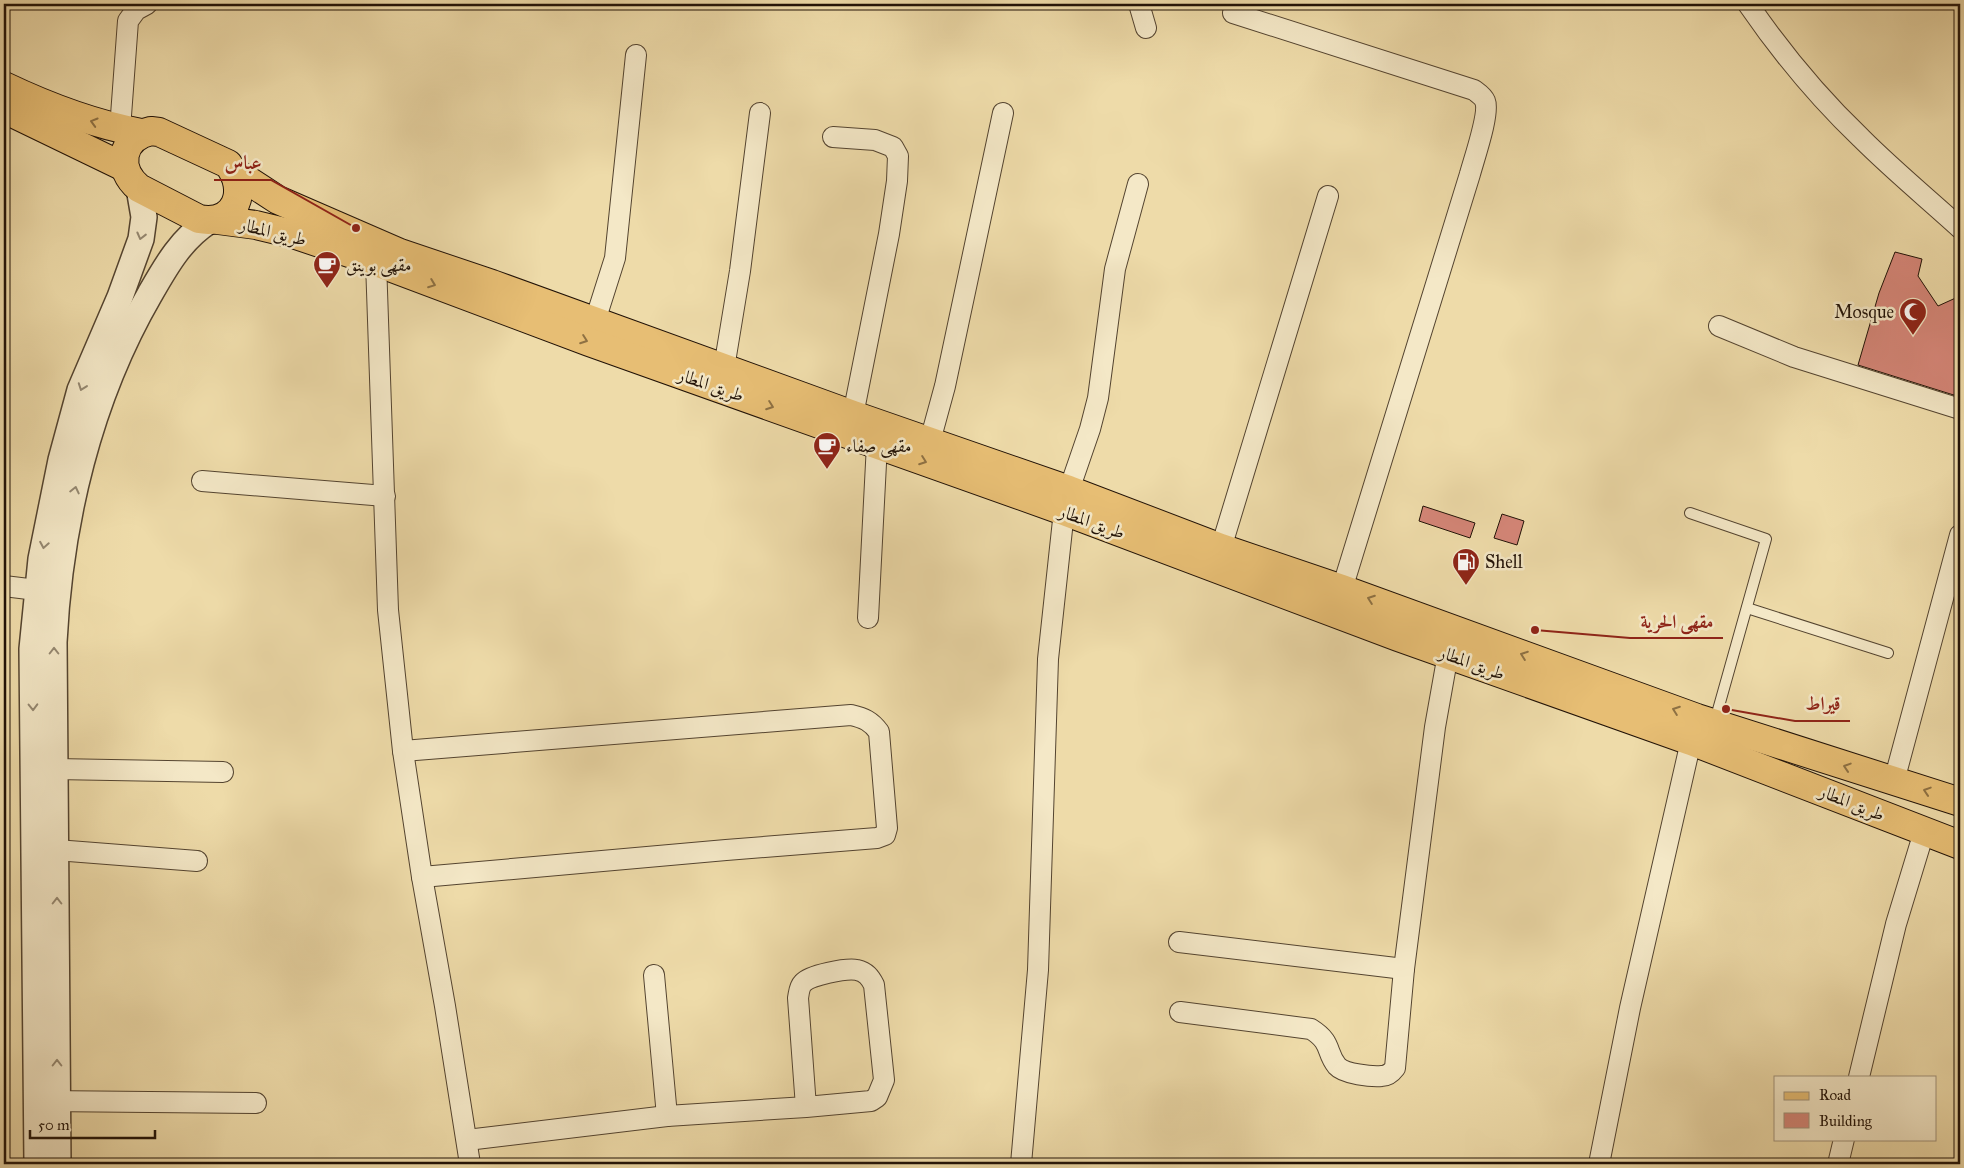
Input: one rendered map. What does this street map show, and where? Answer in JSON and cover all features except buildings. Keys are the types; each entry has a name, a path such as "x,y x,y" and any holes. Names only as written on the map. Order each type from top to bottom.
{"main road":[{"path":"7,99 131,131 133,138 124,156 131,178"},
{"path":"7,99 131,178"},
{"name":"طريق المطار","path":"131,131 159,132 228,164 235,172 256,187 293,208 400,253 492,284 930,441 1067,501 1448,654 1691,741 1960,845"},
{"path":"213,220 228,214 235,205 239,189 235,172"},
{"name":"طريق المطار","path":"131,178 199,219 256,225 293,234 376,262 562,332 877,444 1221,548 1342,589 1714,724 1960,802"},
{"path":"1889,818 1883,813 1880,798 1882,791 1887,785 1894,782"}],"street":[{"path":"131,131 128,21 136,10 147,4"},
{"path":"1140,4 1146,28"},
{"path":"1748,4 1805,79 1860,138 1960,228"},
{"path":"1233,13 1465,87 1481,95 1486,101 1486,116 1470,174 1342,589"},
{"path":"595,321 615,258 636,55"},
{"path":"724,368 738,280 760,113"},
{"path":"930,441 945,386 1004,113"},
{"path":"833,137 875,140 893,147 898,156 897,180 888,234 854,415"},
{"path":"37,1164 47,1101 56,850 54,642 47,591 53,498 73,413 89,368 120,297 140,239 144,217 131,178"},
{"path":"1021,1164 1038,970 1048,659 1067,501 1098,398 1115,269 1123,232 1138,184"},
{"path":"1221,548 1328,196"},
{"path":"58,1164 47,1101 32,648 47,591 64,542 80,469 93,423 109,379 136,319 172,257 188,237 213,220"},
{"path":"376,262 388,610 404,751 422,877 470,1164"},
{"path":"1719,326 1794,356 1960,409"},
{"path":"868,618 877,444"},
{"path":"202,481 385,496"},
{"path":"1894,782 1960,535"},
{"path":"4,586 47,591"},
{"path":"1180,1012 1311,1029 1321,1036 1328,1045 1337,1066 1342,1071 1382,1076 1391,1073 1395,1068 1404,969 1435,727 1448,654"},
{"path":"404,751 851,715 865,718 874,724 878,732 887,828 884,835 877,838 422,877"},
{"path":"1599,1164 1630,1008 1691,741"},
{"path":"55,769 223,772"},
{"path":"1860,1076 1896,924 1924,832"},
{"path":"56,850 197,861"},
{"path":"1179,942 1404,969"},
{"path":"467,1140 667,1116 806,1107 865,1103 877,1096 884,1080 874,985 870,977 864,973 855,970 816,976 807,979 800,990 798,998 806,1107"},
{"path":"654,974 667,1116"},
{"path":"47,1101 256,1104"},
{"path":"1838,1164 1844,1140"}],"lane":[{"path":"1690,513 1766,539 1714,724"},
{"path":"1746,608 1888,653"}],"place":[{"name":"عباس","path":"356,228"},
{"name":"مقهى بوينق","path":"327,289"},
{"name":"Mosque","path":"1913,336"},
{"name":"مقهى صفاء","path":"827,470"},
{"name":"Shell","path":"1466,586"},
{"name":"مقهى الحرية","path":"1535,630"},
{"name":"قيراط","path":"1726,709"}]}
